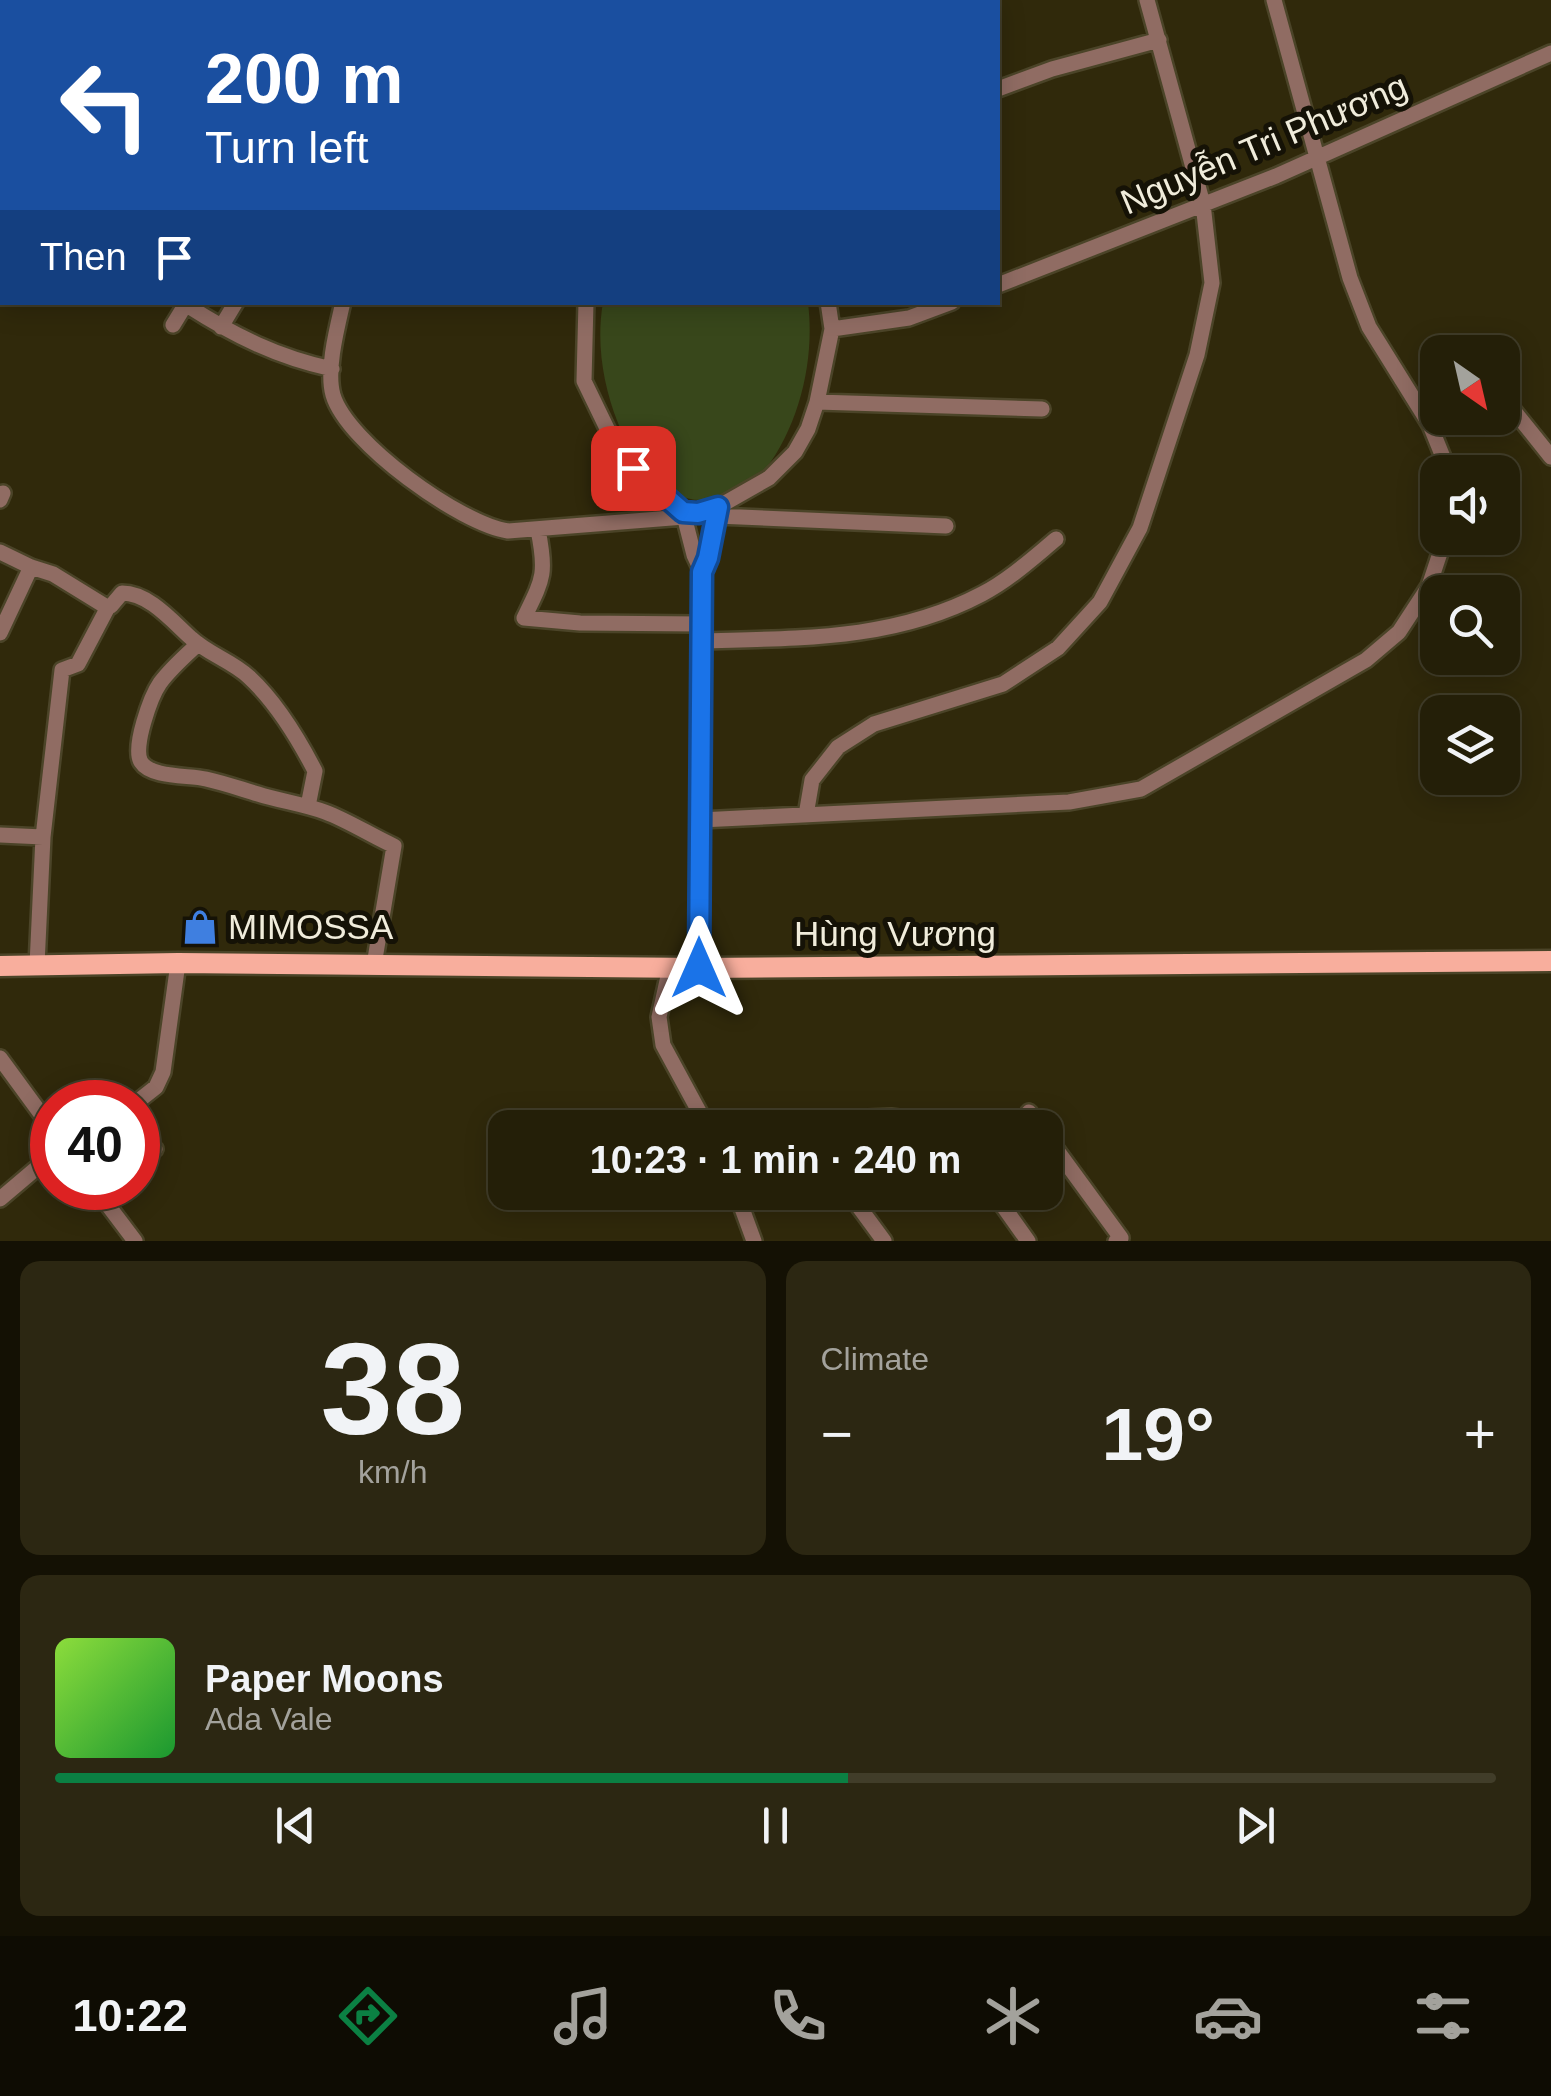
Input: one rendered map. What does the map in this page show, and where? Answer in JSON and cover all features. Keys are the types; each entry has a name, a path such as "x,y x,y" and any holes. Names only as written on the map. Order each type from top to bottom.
{"main road":[{"name":"Hùng Vương","path":"0,966 178,963 699,968 1551,961"}],"street":[{"path":"806,815 812,780 838,748 874,724 1003,684 1058,648 1100,602 1140,528 1197,355 1212,283 1204,204 1148,0"},
{"path":"1274,0 1350,278 1370,328 1430,425 1441,455"},
{"path":"1000,88 1052,69 1159,40"},
{"name":"Nguyễn Tri Phương","path":"1000,284 1276,176 1551,53"},
{"path":"221,327 234,305"},
{"path":"343,305 332,369 332,392 341,411 394,469 488,526 508,531 538,530 718,512 946,526"},
{"path":"586,305 584,380 600,417 633,468 684,514 702,572"},
{"path":"699,968 702,572 718,512 769,478 795,452 808,429 832,329 828,305"},
{"path":"832,329 909,318 944,305"},
{"path":"173,326 186,306 273,352 332,369"},
{"path":"817,402 1042,409"},
{"path":"1520,418 1551,456"},
{"path":"538,530 543,578 524,618 580,623 701,624"},
{"path":"700,642 832,638 935,614 980,596 1056,538"},
{"path":"0,552 53,574 108,607"},
{"path":"700,820 1068,802 1140,788 1366,660 1399,632 1429,586 1439,555"},
{"path":"0,634 31,567"},
{"path":"37,964 43,837 62,670 78,664 108,607 122,593 131,593 163,612 198,644 248,676 277,710 315,772 308,806"},
{"path":"198,644 155,691 138,748 139,759 157,772 209,779 308,806 394,846 374,965"},
{"path":"0,835 43,837"},
{"path":"159,1080 178,963"},
{"path":"670,967 659,1018 664,1045 702,1110"},
{"path":"0,1058 30,1099"},
{"path":"1063,1159 1120,1240"},
{"path":"0,1199 30,1174"},
{"path":"112,1210 135,1241"},
{"path":"743,1210 754,1241"},
{"path":"861,1210 884,1241"},
{"path":"1006,1210 1028,1241"}],"green space":[{"path":"603,305 808,305 809,346 802,390 787,432 765,470 733,492 694,500 677,495 648,473 626,441 608,394 602,364"}],"place":[{"name":"MIMOSSA","path":"200,927"}],"route":[{"path":"633,468 683,512 698,513 718,507 702,572 699,968"}]}
